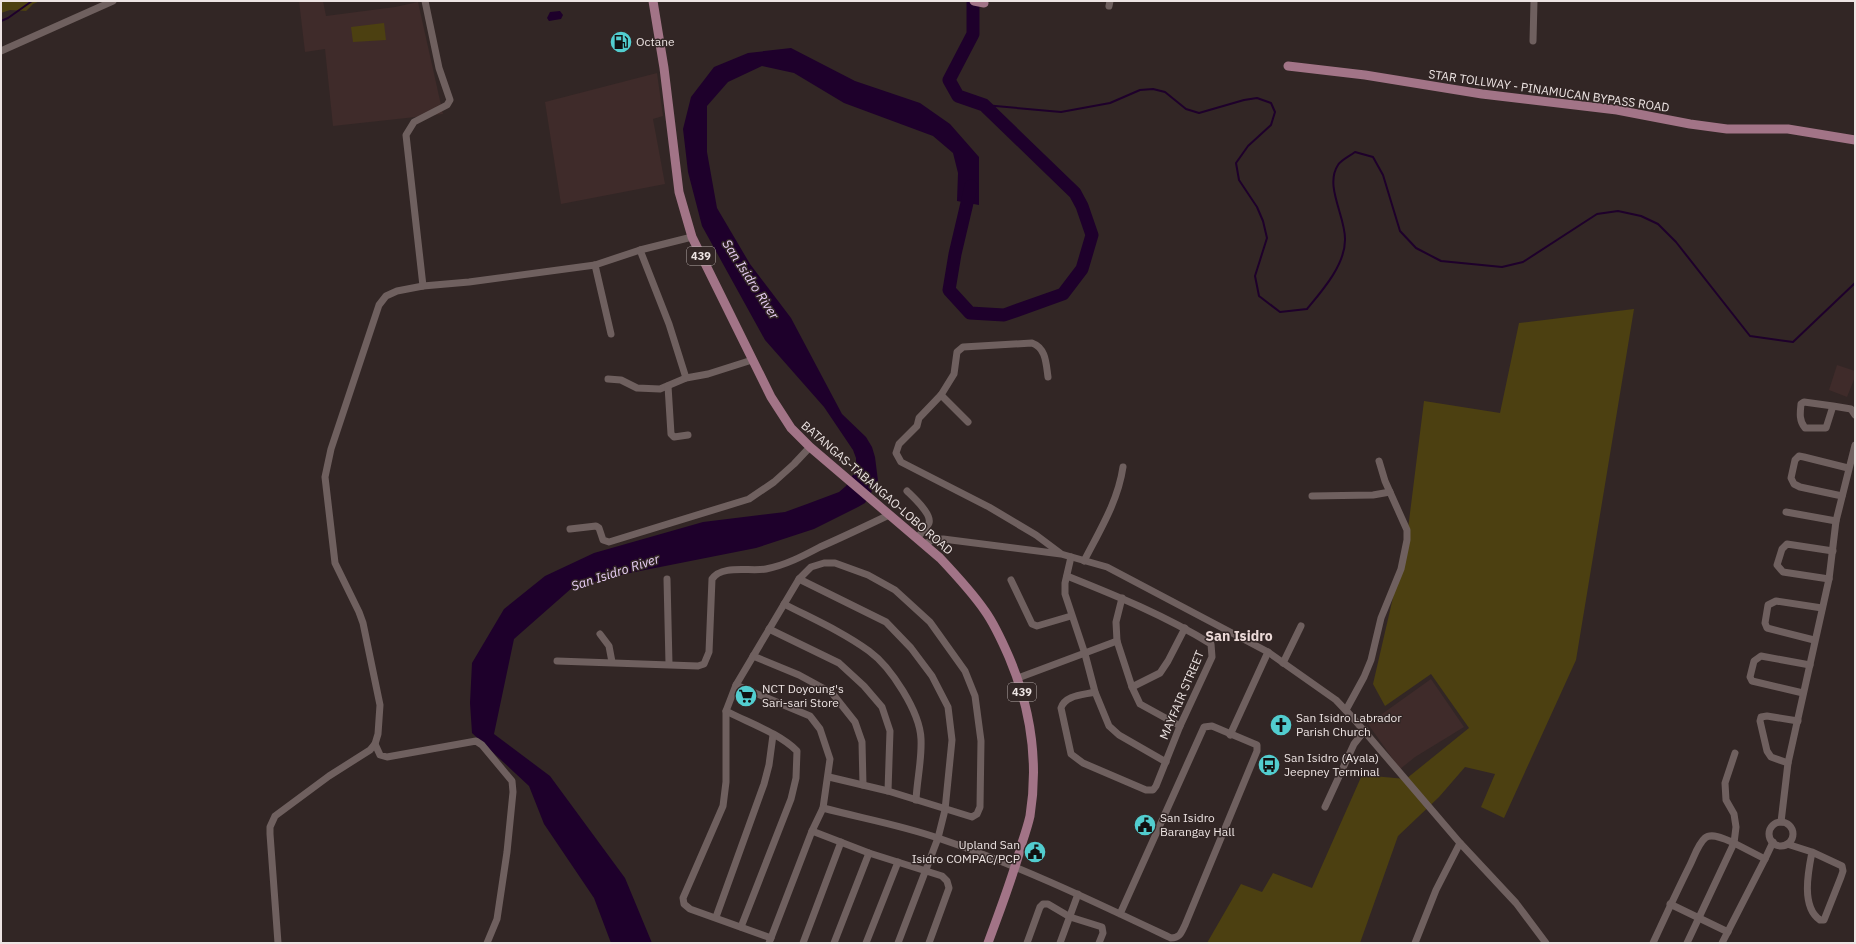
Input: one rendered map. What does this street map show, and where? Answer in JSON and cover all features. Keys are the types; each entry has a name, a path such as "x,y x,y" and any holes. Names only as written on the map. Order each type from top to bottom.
{"main road":[{"name":"BATANGAS-TABANGAO-LOBO ROAD","path":"653,1 664,68 679,192 692,237 771,397 791,428 810,447 875,501 956,574 986,612 1002,640 1018,678 1031,726 1034,773 1030,817 1015,867 988,943"},
{"path":"974,1 984,3"},
{"name":"STAR TOLLWAY - PINAMUCAN BYPASS ROAD","path":"1288,66 1366,75 1482,94 1617,110 1690,124 1727,129 1788,129 1821,133 1855,140"}],"street":[{"path":"1,51 113,1"},
{"path":"423,286 406,135 414,122 448,106 450,100 439,68 425,1"},
{"path":"1533,41 1534,1"},
{"path":"278,943 270,834 270,827 275,816 329,776 364,754 375,744 378,734 380,705 363,623 335,562 325,477 331,449 379,305 386,296 392,293 423,286 469,282 595,265 640,250 692,237"},
{"path":"640,250 669,324 686,378"},
{"path":"595,265 611,334"},
{"path":"1048,377 1044,353 1038,345 1032,343 963,347 957,352 954,374 941,395 920,418 917,426 899,444 896,453 899,460 946,486 989,507 1036,535 1061,554"},
{"path":"608,379 621,380 637,388 660,389 686,378 708,374 752,360"},
{"path":"668,386 671,434 674,437 688,435"},
{"path":"941,395 968,422"},
{"path":"1833,406 1826,428 1805,428 1801,424 1801,409 1804,402 1833,406 1854,411"},
{"path":"1780,822 1788,762 1810,665 1814,640 1829,579 1836,522 1848,468 1855,445"},
{"path":"570,529 596,526 599,528 604,540 609,542 749,499 774,482 810,447"},
{"path":"1842,496 1800,487 1794,484 1791,478 1795,460 1799,456 1848,468"},
{"path":"1346,710 1364,677 1371,660 1381,618 1401,568 1405,547 1407,530 1390,492 1379,461"},
{"path":"1084,561 1115,499 1120,485 1123,467"},
{"path":"907,491 927,513 930,520 929,524 917,538"},
{"path":"1312,496 1372,495 1390,492"},
{"path":"1786,512 1836,522"},
{"path":"558,661 698,666 704,664 709,652 712,579 715,575 719,572 765,569 786,564 889,515"},
{"path":"924,544 933,540 943,539 1061,554 1107,567 1268,652 1336,700 1346,710 1365,730 1460,843 1516,903 1546,943"},
{"path":"1829,579 1783,572 1777,566 1782,549 1787,544 1833,550"},
{"path":"1071,557 1064,594 1085,654 1095,692 1109,726 1119,735 1166,762"},
{"path":"736,685 810,716 820,729 830,759 829,777 823,808 812,831 770,940 742,927 690,909 684,904 683,898 722,806 726,782 726,711 736,685 799,579 811,567 824,563 835,563 868,575 895,590 930,622 965,671 975,696 981,741 980,807 977,814 972,817 945,810 888,791 829,777"},
{"name":"MAYFAIR STREET","path":"1067,576 1122,598 1185,628 1211,644 1213,648 1212,657 1180,726 1156,786 1153,790 1146,790 1083,764 1071,754 1061,708 1062,703 1068,699 1095,692"},
{"path":"667,579 668,664"},
{"path":"799,579 886,622 911,648 932,676 948,707 952,740 945,810 938,838 924,871 898,943"},
{"path":"1011,580 1032,624 1038,626 1071,616"},
{"path":"1122,598 1116,622 1117,641 1132,687 1140,704 1180,726"},
{"path":"1814,640 1767,628 1765,623 1768,605 1776,601 1822,608"},
{"path":"784,604 840,633 871,652 888,670 905,694 916,713 921,739 916,800"},
{"path":"1283,662 1301,626"},
{"path":"1132,687 1160,673 1185,628"},
{"path":"769,629 839,663 864,686 882,707 890,731 888,791"},
{"path":"600,634 609,646 612,662"},
{"path":"1018,678 1117,641"},
{"path":"1230,735 1268,652"},
{"path":"753,656 799,675 832,693 854,722 862,742 863,785"},
{"path":"1803,692 1752,681 1750,677 1754,661 1761,656 1810,665"},
{"path":"726,711 791,745 797,751 796,778 791,799 742,927"},
{"path":"1788,762 1771,757 1767,751 1760,721 1761,717 1767,716 1798,721"},
{"path":"823,808 938,838 1015,867 1078,894 1120,914 1171,938 1176,938 1180,935 1257,751 1257,745 1230,735 1212,726 1204,727 1120,914"},
{"path":"1325,807 1354,744 1365,730"},
{"path":"716,917 764,784 769,765 773,735"},
{"path":"375,744 380,754 387,757 476,741 482,745 512,781 513,792 507,852 497,919 487,943"},
{"path":"1687,943 1734,843 1736,827 1734,814 1726,800 1725,783 1735,753"},
{"path":"1787,844 1792,838 1793,830 1788,824 1780,822 1774,824 1770,830 1770,836 1773,842 1780,846 1787,844 1812,852 1842,866 1843,872 1824,920 1820,920 1815,917 1807,892 1807,880 1812,852"},
{"path":"812,831 869,853 942,876 947,881 949,888 929,943"},
{"path":"1653,943 1670,904 1697,850 1705,838 1716,836 1734,843 1765,859"},
{"path":"803,943 841,842"},
{"path":"1722,943 1773,842"},
{"path":"1415,943 1436,890 1460,843"},
{"path":"834,943 869,853"},
{"path":"866,943 898,862"},
{"path":"1060,943 1078,894"},
{"path":"1027,943 1040,907 1043,904 1048,904 1070,917 1102,927 1103,933 1099,943"},
{"path":"1670,904 1728,932"}],"shaded area":[{"path":"1,1 40,1 33,4 26,11 10,10 1,13"},
{"path":"299,1 323,1 326,16 395,7 418,2 443,114 333,126 325,49 305,52"},
{"path":"384,23 386,40 353,42 351,27"},
{"path":"657,73 663,116 653,119 665,184 561,204 545,102"},
{"path":"1634,309 1576,660 1504,818 1481,807 1495,774 1465,767 1439,797 1398,836 1360,943 1207,943 1241,884 1262,892 1273,873 1312,888 1362,775 1406,779 1469,728 1431,674 1385,706 1373,684 1407,537 1424,401 1500,413 1519,323"},
{"path":"1837,365 1855,371 1855,377 1847,397 1829,390"},
{"path":"1431,679 1464,727 1415,757 1400,769 1368,724"}],"water":[{"path":"560,11 563,15 561,19 549,21 547,18 550,12"},
{"path":"791,48 855,81 920,103 950,124 979,157 979,205 957,201 958,173 953,153 933,136 844,103 794,73 762,66 728,82 707,106 707,152 717,208 750,264 791,318 842,414 866,437 872,447 875,457 878,481 865,503 814,529 756,548 630,573 573,587 514,639 494,734 550,776 625,878 652,943 611,943 594,898 544,824 529,786 472,733 470,703 472,663 504,609 545,576 594,553 703,522 785,512 839,492 846,486 856,470 856,458 853,450 824,407 765,340 702,226 688,172 683,129 691,97 714,67 748,53"}],"waterway":[{"path":"1,21 8,18 32,1"},
{"name":"San Isidro River","path":"971,186 955,254 949,290 970,313 1004,315 1063,294 1082,269 1092,235 1082,206 1075,193 984,105 958,96 949,80 973,34 973,1"},
{"path":"984,105 1061,112 1110,103 1140,90 1153,89 1165,92 1186,109 1199,113 1244,100 1257,98 1271,103 1275,112 1271,125 1248,146 1236,163 1239,180 1257,207 1263,221 1267,238 1255,276 1259,296 1280,312 1307,309 1326,286 1337,268 1344,249 1345,240 1334,192 1334,173 1339,163 1355,152 1373,157 1383,175 1400,231 1416,248 1441,261 1502,267 1523,262 1597,214 1618,211 1641,216 1658,224 1676,242 1750,336 1793,342 1855,283"}],"place":[{"name":"Octane","path":"621,42"},
{"name":"NCT Doyoung's Sari-sari Store","path":"746,696"},
{"name":"San Isidro Labrador Parish Church","path":"1281,725"},
{"name":"San Isidro (Ayala) Jeepney Terminal","path":"1269,765"},
{"name":"San Isidro Barangay Hall","path":"1145,825"},
{"name":"Upland San Isidro COMPAC/PCP","path":"1035,852"}],"district":[{"name":"San Isidro","path":"1239,636"}]}
